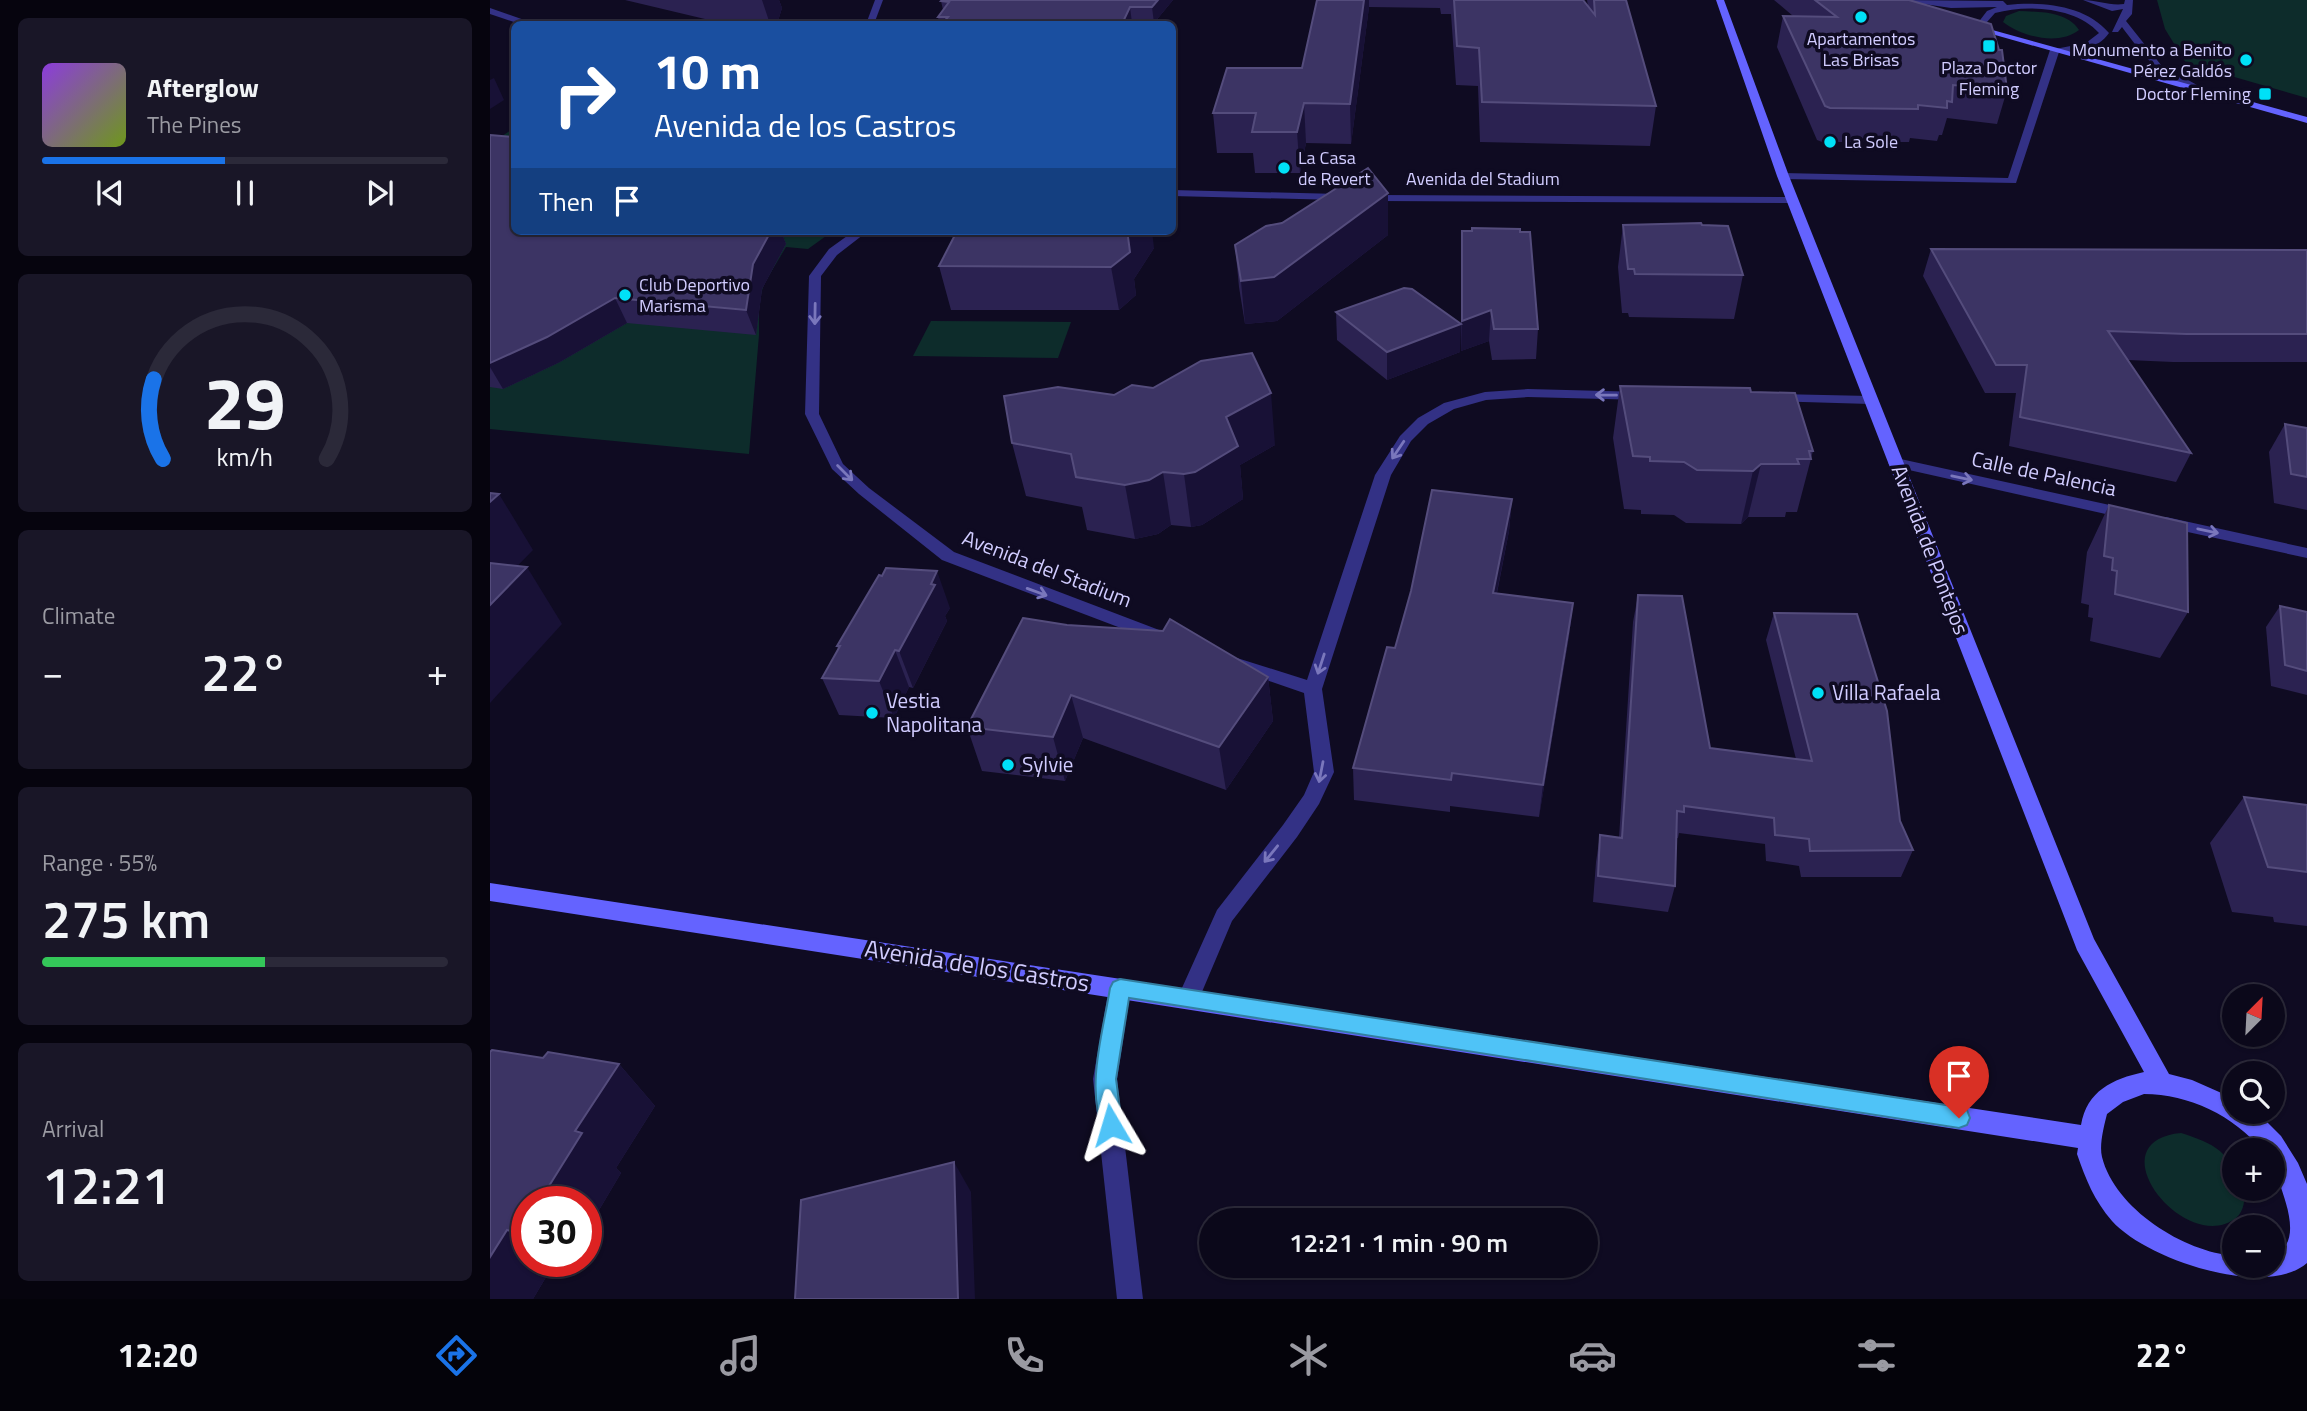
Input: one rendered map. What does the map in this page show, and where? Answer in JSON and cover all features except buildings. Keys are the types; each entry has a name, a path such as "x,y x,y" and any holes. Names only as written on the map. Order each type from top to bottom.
{"main road":[{"path":"1894,0 1942,16"},
{"name":"Avenida de Pontejos","path":"1719,2 1870,400 2085,943 2162,1083"},
{"path":"1955,20 2307,120"},
{"name":"Avenida de los Castros","path":"490,891 2087,1138"},
{"path":"2222,1104 2202,1093 2162,1083 2125,1087 2099,1107 2087,1138 2091,1171 2115,1216 2153,1252 2224,1286 2253,1283 2279,1274 2300,1251 2307,1219 2300,1173 2250,1124"}],"street":[{"path":"871,21 878,0"},
{"path":"1901,0 1951,5 2047,2 2095,21 2104,33 2101,40"},
{"path":"2087,0 2112,8 2129,3"},
{"path":"1783,176 2012,181 2055,50 2089,45 2101,40 2123,23 2129,3"},
{"path":"1979,28 1991,11 2007,4"},
{"path":"490,10 519,21"},
{"path":"2123,23 2158,67 2193,87"},
{"name":"Avenida del Stadium","path":"1176,193 1393,198 1793,200"},
{"name":"Avenida del Stadium","path":"857,235 834,252 815,276 812,414 837,466 864,491 948,556 1176,642"},
{"path":"1188,999 1224,916 1290,831 1312,799 1324,772 1313,689 1383,475 1405,439 1423,421 1449,406 1485,396 1528,393 1654,396"},
{"path":"1751,398 1870,400"},
{"name":"Calle de Palencia","path":"1895,463 2307,553"},
{"path":"1223,659 1313,689"},
{"path":"1120,988 1105,1079 1130,1299"}],"green space":[{"path":"2157,0 2307,0 2307,98 2186,63 2165,29"},
{"path":"2019,11 2060,16 2079,30 2061,38 2041,38 2020,32 2003,22 2006,16"},
{"name":"Club Deportivo Marisma","path":"511,130 511,235 827,235 808,249 786,247 764,284 759,301 759,335 749,454 490,429 490,144"},
{"path":"931,321 1071,322 1058,358 913,356"},
{"path":"2181,1133 2220,1151 2222,1201 2244,1201 2239,1215 2222,1215 2222,1224 2216,1226 2194,1222 2173,1210 2157,1193 2147,1174 2145,1155 2156,1141"}],"place":[{"name":"Apartamentos Las Brisas","path":"1861,17"},
{"name":"Plaza Doctor Fleming","path":"1989,46"},
{"name":"Monumento a Benito Pérez Galdós","path":"2246,60"},
{"name":"Doctor Fleming","path":"2265,94"},
{"name":"La Sole","path":"1830,142"},
{"name":"La Casa de Revert","path":"1284,168"},
{"name":"Club Deportivo Marisma","path":"625,295"},
{"name":"Villa Rafaela","path":"1818,693"},
{"name":"Vestia Napolitana","path":"872,713"},
{"name":"Sylvie","path":"1008,765"}],"route":[{"path":"1111,1125 1105,1079 1120,988 1959,1118"}]}
